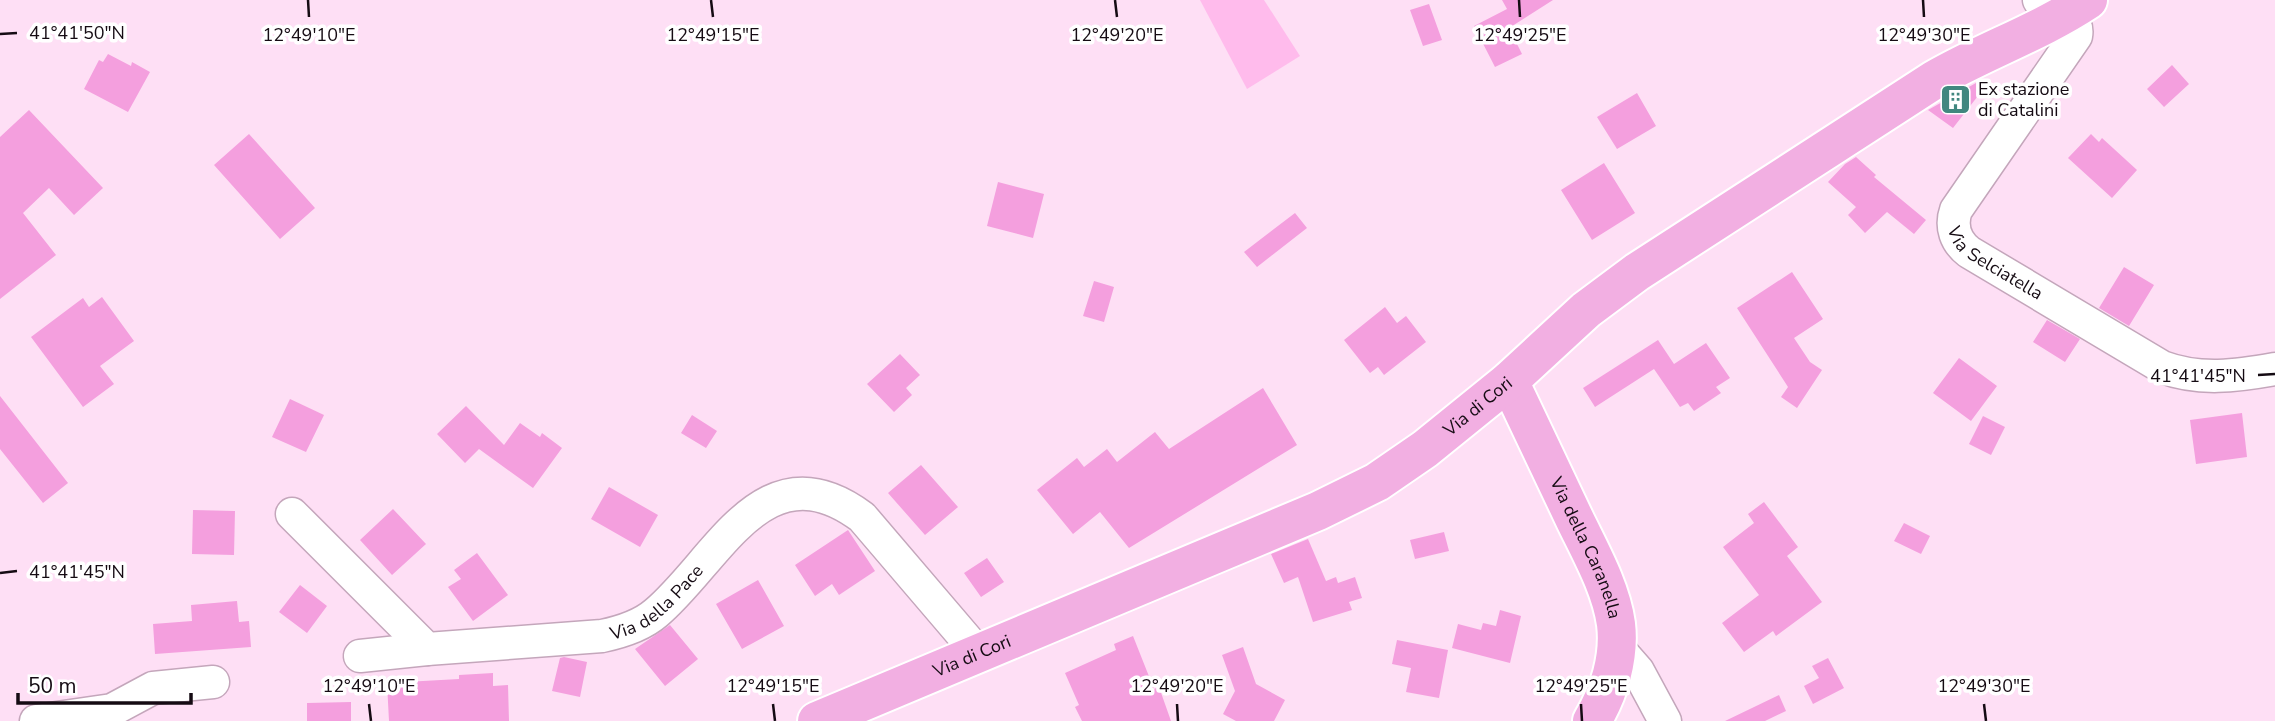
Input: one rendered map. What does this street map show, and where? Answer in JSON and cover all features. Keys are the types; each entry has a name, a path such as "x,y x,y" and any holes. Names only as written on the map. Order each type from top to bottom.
{"main road":[{"name":"Via di Cori","path":"817,721 1318,511 1388,475 1441,437 1509,381 1586,310 1637,272 2056,3"},
{"name":"Via della Caranella","path":"1509,381 1605,587 1616,624 1616,647 1610,681 1592,721"}],"street":[{"name":"Via Selciatella","path":"2056,3 2076,26 2074,40 1958,205 1954,216 1956,236 1969,252 2162,367 2204,377 2275,369"},
{"name":"Via della Pace","path":"360,656 602,636 635,627 663,607 746,516 774,499 800,494 835,501 862,517 979,654"},
{"path":"292,514 428,649"},
{"path":"1616,647 1638,671 1665,721"},
{"path":"36,721 112,710 153,688 213,682"}],"shaded area":[{"path":"1200,0 1264,0 1300,56 1247,89"}],"building":[{"path":"1502,0 1553,0 1509,28 1522,54 1495,67 1474,26 1507,9"},
{"path":"1429,4 1442,40 1423,46 1410,10"},
{"path":"108,54 131,66 132,62 150,72 128,112 84,89 99,60 103,62"},
{"path":"2172,65 2189,84 2164,107 2147,89"},
{"name":"Ex stazione di Catalini","path":"1983,79 1988,83 1953,128 1928,110"},
{"path":"1637,93 1656,126 1617,149 1597,117"},
{"path":"29,110 103,188 74,215 49,188 23,213 56,255 0,299 0,137"},
{"path":"249,134 315,208 280,239 214,165"},
{"path":"2091,134 2099,142 2102,138 2137,170 2112,198 2068,158"},
{"path":"1856,157 1876,175 1874,177 1926,220 1914,234 1887,212 1865,233 1848,215 1856,207 1828,182 1845,164"},
{"path":"1604,163 1635,213 1592,240 1561,190"},
{"path":"998,182 1044,194 1033,238 987,226"},
{"path":"1295,213 1307,228 1257,267 1244,252"},
{"path":"2124,267 2154,285 2129,326 2099,308"},
{"path":"1792,272 1823,319 1794,338 1810,362 1822,370 1797,408 1781,397 1788,387 1737,308"},
{"path":"1094,281 1114,287 1104,322 1083,316"},
{"path":"102,297 134,341 100,366 114,384 83,407 31,337 83,298 89,307"},
{"path":"1385,307 1397,323 1406,316 1426,342 1384,375 1378,367 1370,373 1344,340"},
{"path":"2047,320 2080,339 2065,362 2033,342"},
{"path":"1658,340 1674,364 1706,343 1730,378 1716,387 1721,393 1694,411 1688,403 1680,407 1654,369 1595,407 1583,388"},
{"path":"900,354 920,375 906,388 912,395 894,412 867,384"},
{"path":"1959,358 1997,386 1971,421 1933,393"},
{"path":"1263,388 1297,445 1129,548 1100,512 1073,534 1037,490 1077,458 1084,467 1107,449 1117,462 1155,432 1169,449"},
{"path":"0,396 68,483 43,503 0,449"},
{"path":"290,399 324,415 306,452 272,437"},
{"path":"466,406 504,445 520,423 540,437 542,433 562,448 533,488 479,449 465,463 437,434"},
{"path":"2242,413 2247,457 2196,464 2190,420"},
{"path":"692,415 717,431 706,448 681,433"},
{"path":"1983,416 2005,427 1991,455 1969,444"},
{"path":"921,465 958,507 925,535 888,493"},
{"path":"609,487 658,515 640,547 591,519"},
{"path":"1764,502 1798,547 1787,556 1822,602 1776,636 1773,631 1744,652 1722,623 1759,595 1723,547 1754,523 1748,514"},
{"path":"393,509 426,544 392,575 360,540"},
{"path":"193,510 235,511 234,555 192,554"},
{"path":"1904,523 1930,536 1921,554 1894,541"},
{"path":"848,530 875,571 839,595 832,584 815,596 795,565"},
{"path":"1444,532 1449,551 1415,559 1410,540"},
{"path":"1308,539 1326,581 1336,577 1338,583 1355,577 1362,598 1349,602 1352,610 1313,622 1298,577 1284,583 1271,554"},
{"path":"477,553 508,595 473,621 448,587 461,579 454,570"},
{"path":"987,558 1004,582 981,597 964,573"},
{"path":"758,580 784,626 742,649 716,604"},
{"path":"300,585 327,606 307,633 279,612"},
{"path":"237,601 239,622 249,621 251,647 155,654 153,624 192,621 191,605"},
{"path":"1500,610 1521,616 1510,663 1452,648 1458,624 1481,630 1483,623 1496,626"},
{"path":"670,625 698,659 665,686 635,649"},
{"path":"1133,636 1154,689 1159,687 1171,721 1082,721 1075,707 1079,705 1065,673 1116,650 1114,644"},
{"path":"1397,640 1448,650 1439,698 1406,692 1411,668 1392,664"},
{"path":"1243,647 1256,684 1285,700 1274,721 1236,721 1223,714 1235,691 1222,655"},
{"path":"560,658 587,662 580,697 552,691"},
{"path":"1828,658 1844,688 1813,704 1804,686 1819,678 1812,666"},
{"path":"493,673 493,686 508,685 509,721 389,721 387,683 459,679 459,675"},
{"path":"1779,695 1786,711 1765,721 1725,721"},
{"path":"351,702 351,721 307,721 307,703"}],"place":[{"name":"Ex stazione di Catalini","path":"1955,99"}]}
